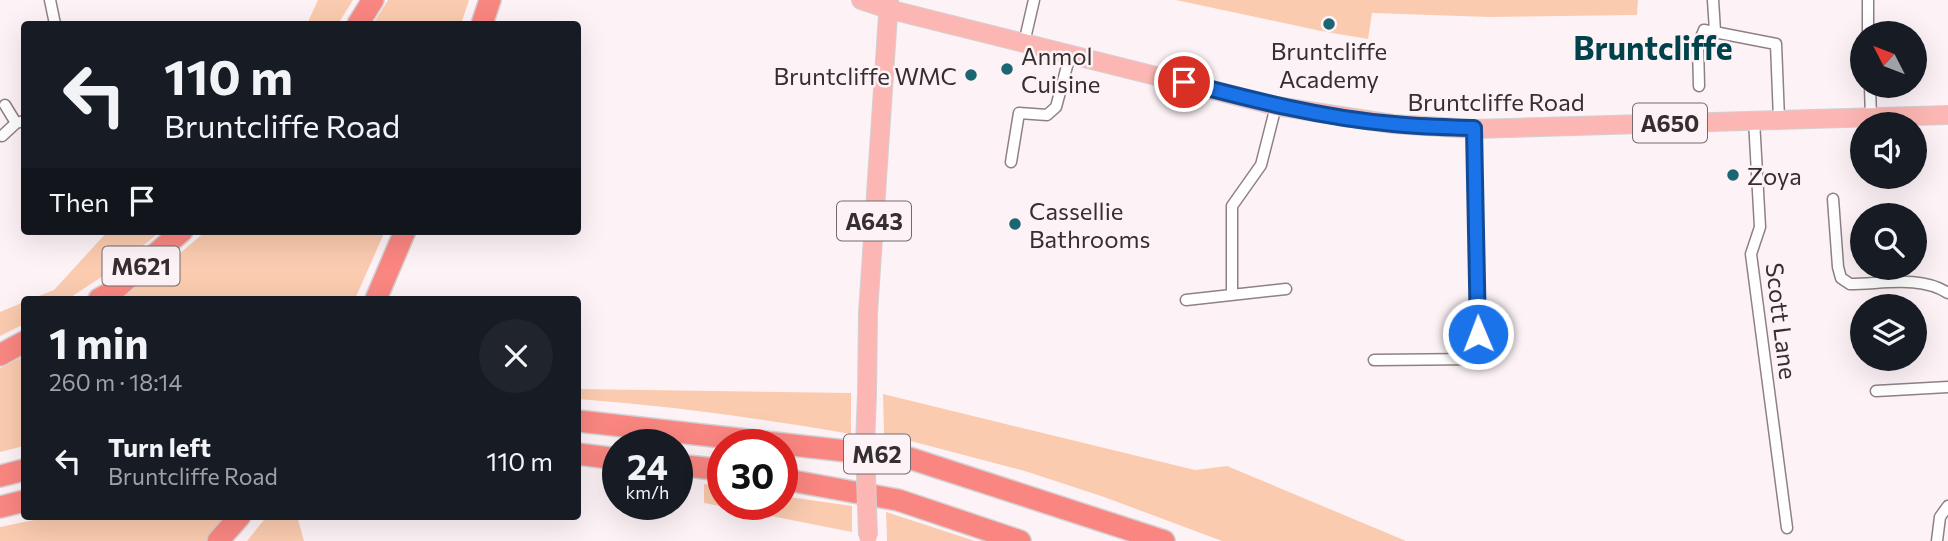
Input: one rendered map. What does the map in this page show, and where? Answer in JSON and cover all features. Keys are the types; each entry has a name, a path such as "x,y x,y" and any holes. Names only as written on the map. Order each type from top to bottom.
{"highway":[{"path":"360,21 373,0"},
{"path":"483,21 489,0"},
{"name":"M621","path":"105,296 177,235"},
{"path":"377,296 403,235"},
{"path":"0,355 21,344"},
{"name":"M62","path":"581,421 909,458 1164,541"},
{"path":"581,454 602,457"},
{"path":"0,468 21,464"},
{"path":"0,476 21,471"},
{"name":"M62","path":"798,482 898,500 1020,541"},
{"path":"0,507 21,502"},
{"path":"218,541 236,520"}],"main road":[{"name":"A650","path":"861,0 889,4"},
{"name":"Bruntcliffe Road","path":"889,4 1024,43 1276,106 1393,124 1474,128 1850,118"},
{"name":"A643","path":"868,538 865,445 869,313 889,4"},
{"name":"Bruntcliffe Road","path":"1927,117 1948,116"}],"street":[{"path":"50,0 54,21"},
{"path":"1024,43 1034,0"},
{"path":"1713,0 1715,31"},
{"path":"1868,0 1868,21"},
{"path":"1699,86 1698,45 1704,30 1776,44 1779,119"},
{"path":"1012,162 1019,113 1047,115 1056,107 1070,55"},
{"path":"2,136 20,122 5,105"},
{"path":"1232,295 1232,205 1261,165 1276,106"},
{"name":"Scott Lane","path":"1754,120 1760,227 1751,254 1787,528"},
{"path":"1374,360 1478,359 1474,128"},
{"path":"1833,199 1841,278 1850,284 1921,282 1937,286 1948,293"},
{"path":"1186,300 1286,289"},
{"path":"1876,391 1948,387"},
{"path":"1937,541 1940,517 1948,506"}],"shaded area":[{"path":"318,0 353,0 340,21 308,21"},
{"path":"388,0 469,0 462,21 375,21"},
{"name":"Bruntcliffe Academy","path":"1176,0 1638,0 1637,15 1489,17 1372,13 1368,39"},
{"path":"104,235 156,235 121,264 73,296 39,296 54,290"},
{"path":"201,235 383,235 356,296 122,296 164,267"},
{"path":"21,303 21,326 0,336 0,312"},
{"path":"21,358 21,447 0,452 0,368"},
{"path":"581,389 851,393 851,434 715,413 581,399"},
{"path":"883,394 1195,470 1227,466 1406,541 1222,541 1028,472 884,434"},
{"path":"704,484 707,484 707,504 704,503"},
{"path":"798,498 852,506 852,532 791,520 798,520"},
{"path":"886,512 975,541 887,541"},
{"path":"34,520 224,520 206,541 0,541 0,527"},
{"path":"264,520 298,520 304,541 247,541"}],"place":[{"name":"Bruntcliffe Academy","path":"1329,24"},
{"name":"Anmol Cuisine","path":"1007,69"},
{"name":"Bruntcliffe WMC","path":"971,75"},
{"name":"Zoya","path":"1733,175"},
{"name":"Cassellie Bathrooms","path":"1015,224"}],"district":[{"name":"Bruntcliffe","path":"1653,47"}],"route":[{"path":"1184,82 1276,106 1317,113 1393,124 1474,128 1478,334"}]}
